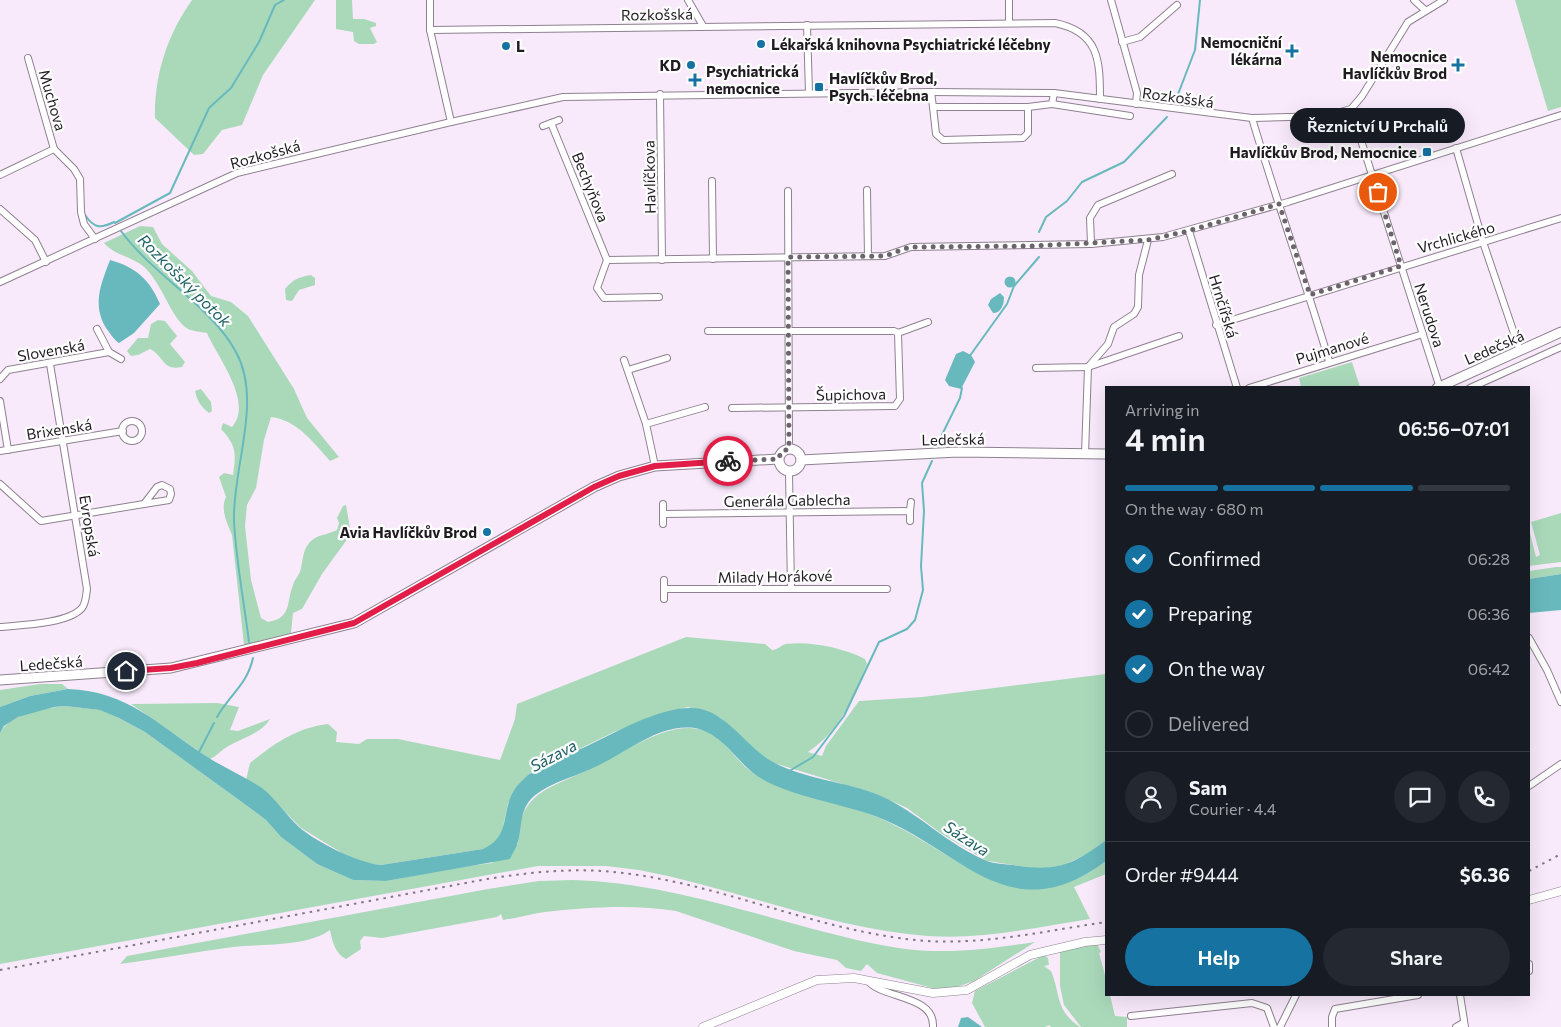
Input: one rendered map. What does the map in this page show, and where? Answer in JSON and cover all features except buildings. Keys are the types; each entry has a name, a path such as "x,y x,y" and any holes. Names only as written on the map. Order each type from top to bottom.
{"main road":[{"name":"Ledečská","path":"1440,386 1561,332"},
{"path":"789,449 799,453 801,460 799,467 789,472 780,467 778,459 782,451 789,449"},
{"name":"Ledečská","path":"801,460 958,452 1105,454"},
{"name":"Ledečská","path":"0,680 171,668 354,623 594,487 619,476 655,466 778,459"}],"street":[{"path":"430,0 430,30 451,122"},
{"name":"Rozkošská","path":"688,0 703,26"},
{"path":"1008,0 1009,22"},
{"path":"1111,0 1137,92 1136,104"},
{"path":"1414,0 1425,10"},
{"path":"1351,109 1362,96 1402,28 1414,17 1444,0"},
{"path":"1122,42 1140,38 1177,5"},
{"name":"Rozkošská","path":"430,30 1009,22 1055,23 1076,30 1085,37 1098,55 1100,98"},
{"path":"807,25 809,93"},
{"name":"Muchova","path":"28,58 54,149"},
{"path":"931,92 936,134 942,140 1023,138 1028,133 1028,107"},
{"path":"1052,104 1054,93"},
{"name":"Rozkošská","path":"0,282 237,173 563,97 660,94 1054,93 1252,118 1326,116 1351,109"},
{"name":"Havlíčkova","path":"660,94 662,260"},
{"path":"934,107 1028,107 1052,104 1130,116"},
{"name":"Nerudova","path":"1351,109 1438,386"},
{"path":"659,297 604,298 600,295 597,288 608,260 888,256 910,247 1091,244 1148,240 1188,231 1357,181 1372,174 1561,115"},
{"path":"1252,118 1310,295 1329,362"},
{"path":"544,126 559,120"},
{"name":"Bechyňova","path":"551,123 608,260"},
{"path":"1456,148 1483,242 1520,351"},
{"path":"0,175 54,149 74,169 80,179 81,212 84,224 95,239"},
{"path":"1091,244 1090,218 1098,205 1172,174"},
{"path":"712,181 713,259"},
{"path":"867,190 868,256"},
{"path":"788,191 789,449"},
{"path":"0,209 35,240 46,262"},
{"name":"Vrchlického","path":"1216,325 1401,266 1561,218"},
{"name":"Hrnčířská","path":"1188,231 1236,386"},
{"path":"1085,454 1088,367 1108,344 1114,327 1134,314 1138,307 1138,275 1148,240"},
{"path":"708,331 894,331 898,333 928,322"},
{"path":"97,329 109,352 121,359"},
{"name":"Šupichova","path":"732,408 892,406 897,404 900,399 898,333"},
{"name":"Pujmanové","path":"1255,386 1423,334"},
{"path":"1036,368 1088,367 1179,336"},
{"name":"Ledečská","path":"1474,386 1561,347"},
{"name":"Slovenská","path":"0,379 8,370 109,352"},
{"path":"628,370 667,358"},
{"path":"624,360 646,424 655,466"},
{"name":"Evropská","path":"0,627 60,619 75,614 84,606 87,589 50,364"},
{"path":"0,401 8,450"},
{"path":"646,424 705,408"},
{"name":"Brixenská","path":"0,451 123,432"},
{"path":"789,472 791,588"},
{"path":"0,484 41,521 144,504"},
{"path":"910,521 911,502"},
{"path":"663,504 663,524"},
{"name":"Generála Gablecha","path":"663,514 910,511"},
{"path":"664,580 664,599"},
{"name":"Milady Horákové","path":"664,589 887,589"},
{"path":"1530,640 1561,702"},
{"path":"1530,785 1561,764"},
{"path":"1530,900 1561,891"},
{"path":"702,1027 817,980 854,978 932,993 967,990 1030,955 1085,942 1105,940"},
{"path":"868,981 874,988 923,1007 932,1018 933,1027"},
{"path":"1280,1027 1296,996"},
{"path":"1332,1027 1335,1009 1412,996"},
{"path":"1456,1027 1464,1025 1460,996"},
{"path":"1130,1016 1252,1003 1267,1008 1274,1027"}],"green space":[{"path":"192,0 315,0 263,75 242,125 222,130 203,154 194,155 155,118 157,87 164,56 183,13"},
{"path":"336,0 352,0 353,19 364,19 376,23 376,26 370,28 377,42 374,44 359,44 354,41 353,32 336,29"},
{"path":"1515,0 1561,0 1561,107 1548,111"},
{"path":"140,226 153,227 162,244 192,271 211,296 231,302 248,316 294,389 307,418 339,457 330,461 297,427 271,417 264,440 256,488 247,505 245,526 251,580 261,618 268,622 276,620 285,613 306,548 316,537 337,530 339,523 337,518 343,506 346,505 351,534 322,574 302,609 293,613 291,633 244,645 232,535 225,516 224,502 226,497 219,477 224,473 233,475 235,461 233,445 221,429 223,423 232,427 238,417 239,405 232,380 207,333 188,329 182,324 150,273 143,266 112,250 104,243"},
{"path":"311,275 315,278 315,285 299,290 292,301 286,300 285,289 291,283 296,279"},
{"path":"158,320 165,321 177,336 170,344 185,362 182,367 175,368 167,365 150,349 131,356 127,351 138,338 148,338 151,324"},
{"path":"1352,362 1360,386 1301,386 1299,378"},
{"path":"201,389 211,402 212,411 209,413 197,398 195,391"},
{"path":"1561,513 1561,562 1530,566 1530,533 1536,557 1540,555 1531,522"},
{"path":"1561,567 1561,574 1530,579 1530,571"},
{"path":"686,637 765,644 772,650 786,644 816,645 856,655 865,659 867,664 851,701 837,724 819,744 808,752 822,756 826,746 859,701 922,697 1105,674 1105,841 1089,853 1062,866 1039,869 987,861 942,834 907,808 878,795 774,763 756,752 721,718 688,707 671,711 614,732 530,773 508,803 501,836 496,844 483,849 381,865 368,864 342,853 301,828 262,789 246,780 250,763 268,749 286,737 306,729 328,724 337,732 336,742 359,744 367,739 398,739 500,760 515,719 517,704"},
{"path":"40,684 62,684 68,689 30,696 0,707 0,690"},
{"path":"217,703 239,707 230,730 238,731 270,719 256,732 227,747 210,759 131,704"},
{"path":"65,706 101,710 145,732 266,820 281,837 317,864 353,880 386,881 453,868 492,863 518,844 519,828 523,816 528,806 543,791 649,738 677,729 690,728 712,734 750,771 773,784 877,817 907,831 961,864 988,877 1015,886 1043,888 1073,880 1105,862 1105,874 1074,887 1090,919 1009,932 948,937 891,932 855,925 639,870 606,866 538,866 0,964 0,733 5,726 20,716 48,708"},
{"path":"572,880 634,886 694,897 845,937 899,948 950,951 984,949 1035,942 974,981 951,989 936,989 877,973 867,964 861,971 846,968 837,960 794,951 676,911 611,907 545,912 503,920 501,914 497,917 382,938 364,936 360,941 361,949 346,959 339,954 330,930 297,942 233,947 120,964 127,956 488,889 539,881"},
{"path":"1097,944 1101,952 1099,953 1105,975 1105,996 1110,996 1115,1016 1127,1017 1127,1027 1081,1027 1064,1005 1060,986 1060,951 1069,947"},
{"path":"1044,955 1048,958 1049,965 1044,966 1051,971 1062,1008 1072,1021 1080,1027 1051,1027 1049,1025 1045,1027 985,1027 972,1003 975,991"}],"water":[{"path":"110,260 127,266 147,281 160,304 134,333 119,343 106,328 99,311 99,294"},
{"path":"1010,276 1016,282 1010,288 1004,282"},
{"path":"1000,293 1004,297 1003,306 998,312 993,313 988,305 991,299"},
{"path":"963,351 971,355 975,362 961,389 949,386 945,380 956,354"},
{"path":"1561,574 1561,610 1530,613 1530,579"},
{"path":"68,689 89,691 125,703 142,712 206,756 262,788 306,833 349,856 381,865 483,849 492,844 498,837 502,829 508,804 517,786 537,769 650,717 677,709 690,708 702,709 714,714 773,762 799,773 881,796 908,811 959,846 987,861 1028,867 1052,867 1073,861 1105,841 1105,862 1071,881 1041,889 1013,887 986,878 906,830 875,816 798,794 769,783 757,776 716,738 699,729 685,728 671,729 653,735 603,763 553,784 538,793 531,799 524,810 519,840 510,859 386,881 353,880 317,864 281,837 266,820 145,732 100,710 65,706 54,707 18,717 4,726 0,733 0,707 30,696"},
{"path":"968,1017 982,1027 958,1027 961,1018"}],"waterway":[{"name":"Rozkošský potok","path":"115,223 170,193 209,108 231,88 259,42 275,5 284,0"},
{"path":"1175,102 1195,50 1200,0"},
{"path":"1039,232 1046,217 1067,201 1082,182 1124,162 1167,117"},
{"path":"85,215 91,223 98,226 105,226 114,222"},
{"name":"Rozkošský potok","path":"121,231 149,262 212,320 236,352 244,371 247,413 237,480 234,521 238,566 249,642"},
{"path":"969,357 1007,304 1014,286 1039,257"},
{"path":"937,445 960,398 962,388"},
{"path":"791,770 813,757 844,716 879,642 907,629 915,620 923,590 921,566 924,511 922,483 932,461"},
{"name":"Rozkošský potok","path":"217,717 247,675 253,658"},
{"name":"Rozkošský potok","path":"199,752 214,723"}],"railway":[{"path":"1530,870 1561,854"},
{"path":"0,970 487,879 554,871 606,871 658,878 727,895 829,924 864,932 925,941 951,942 1003,938 1105,922"}],"way so far":[{"path":"728,461 778,459 782,451 789,449 788,257 885,256 907,247 1031,246 1148,240 1188,231 1279,204 1310,295 1401,266 1378,192"}],"place":[{"name":"Lékařská knihovna Psychiatrické léčebny","path":"761,44"},
{"name":"L","path":"506,46"},
{"name":"Nemocniční lékárna","path":"1292,51"},
{"name":"KD","path":"691,65"},
{"name":"Nemocnice Havlíčkův Brod","path":"1458,65"},
{"name":"Psychiatrická nemocnice","path":"695,80"},
{"name":"Havlíčkův Brod, Psych. léčebna","path":"819,87"},
{"name":"Havlíčkův Brod, Nemocnice","path":"1427,152"},
{"name":"Řeznictví U Prchalů","path":"1378,192"},
{"name":"Avia Havlíčkův Brod","path":"487,532"}],"route":[{"path":"126,671 171,668 197,663 354,623 594,487 619,476 655,466 728,461"}],"water label":[{"name":"Sázava","path":"553,755"},
{"name":"Sázava","path":"967,838"}]}
